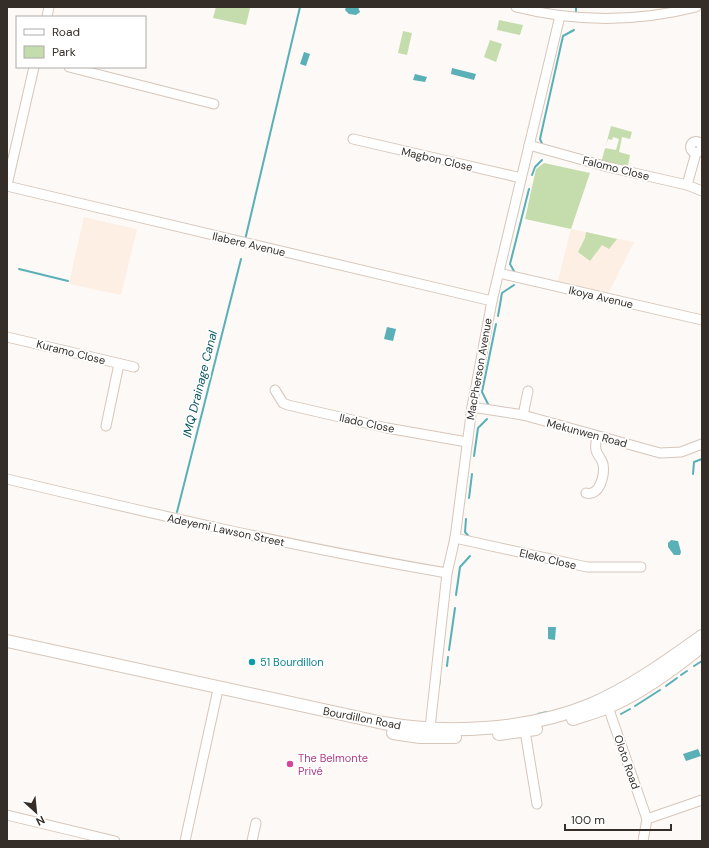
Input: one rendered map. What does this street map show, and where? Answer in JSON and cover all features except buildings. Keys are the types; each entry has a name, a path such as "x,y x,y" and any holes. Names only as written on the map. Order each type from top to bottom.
{"main road":[{"name":"Bourdillon Road","path":"7,641 368,720 404,726 451,730 534,721 583,707 610,695 633,682 702,636"},
{"name":"Bourdillon Road","path":"7,649 373,729 420,737 465,737 525,731 548,726 608,707 655,680 702,646"}],"street":[{"path":"516,7 560,16 623,18 657,15 696,7"},
{"name":"MacPherson Avenue","path":"430,728 448,573 455,538 472,407 492,301 560,16"},
{"path":"7,186 34,68"},
{"path":"73,68 214,104"},
{"name":"Magbon Close","path":"353,139 521,178"},
{"name":"Falomo Close","path":"529,145 608,167 687,185 702,191"},
{"path":"687,185 696,153"},
{"name":"Ilabere Avenue","path":"7,186 492,301"},
{"name":"Ikoya Avenue","path":"499,273 702,320"},
{"name":"Kuramo Close","path":"7,337 134,367"},
{"path":"106,426 119,364"},
{"name":"Ilado Close","path":"275,390 280,399 288,405 387,428 467,442"},
{"path":"523,415 528,391"},
{"name":"Mekunwen Road","path":"472,407 523,415 597,437 660,453 681,452 702,444"},
{"path":"586,493 596,491 603,478 603,464 596,450 597,437"},
{"name":"Adeyemi Lawson Street","path":"7,480 167,518 338,554 448,573"},
{"name":"Eleko Close","path":"455,538 587,567 642,568"},
{"path":"186,841 217,694"},
{"name":"Oloto Road","path":"608,707 647,819 643,841"},
{"path":"525,731 537,804"},
{"path":"647,819 702,800"},
{"path":"7,815 81,837 115,841"},
{"path":"252,841 256,823"}],"shaded area":[{"path":"84,217 137,229 121,295 69,284"},
{"path":"571,229 634,242 607,296 557,284"}],"green space":[{"path":"216,7 250,8 246,25 213,18"},
{"path":"499,20 523,25 520,35 497,30"},
{"path":"403,31 412,33 407,55 398,53"},
{"path":"490,40 502,44 496,62 484,57"},
{"path":"611,126 632,132 630,139 622,137 619,152 630,155 627,170 601,163 605,148 616,150 619,139 613,137 612,140 608,139 605,147"},
{"path":"544,163 590,173 571,229 525,219 536,169"},
{"path":"586,232 617,239 609,249 602,245 590,261 578,252 585,238"}],"water":[{"path":"346,7 358,7 360,12 356,15 349,14 345,10"},
{"path":"304,52 310,54 306,66 300,64"},
{"path":"452,68 476,74 474,80 451,74"},
{"path":"415,74 427,77 425,82 413,80"},
{"path":"387,327 396,329 393,341 384,339"},
{"path":"671,540 678,541 681,552 680,555 674,555 668,547 668,543"},
{"path":"548,627 556,627 555,640 548,639"},
{"path":"698,749 701,756 686,761 683,754"}],"waterway":[{"name":"IMQ Drainage Canal","path":"245,240 300,7"},
{"path":"576,7 576,13"},
{"path":"543,146 540,139 563,36 574,30"},
{"path":"532,175 535,167 542,160"},
{"path":"515,273 510,264 529,189"},
{"name":"IMQ Drainage Canal","path":"177,512 241,259"},
{"path":"19,269 68,281"},
{"path":"498,316 502,293 514,285"},
{"path":"489,406 482,392 496,324"},
{"path":"474,456 478,428 487,419"},
{"path":"693,474 694,462 702,459"},
{"path":"469,498 472,474"},
{"path":"466,519 465,532 470,538"},
{"path":"456,595 460,567 470,556"},
{"path":"449,650 455,608"},
{"path":"447,666 448,657"},
{"path":"694,666 702,661"},
{"path":"681,675 687,671"},
{"path":"439,686 440,678"},
{"path":"666,686 677,678"},
{"path":"635,706 660,690"},
{"path":"621,714 630,709"},
{"path":"538,714 547,712"}],"place":[{"name":"51 Bourdillon","path":"252,662"},
{"name":"The Belmonte Privé","path":"290,764"}]}
